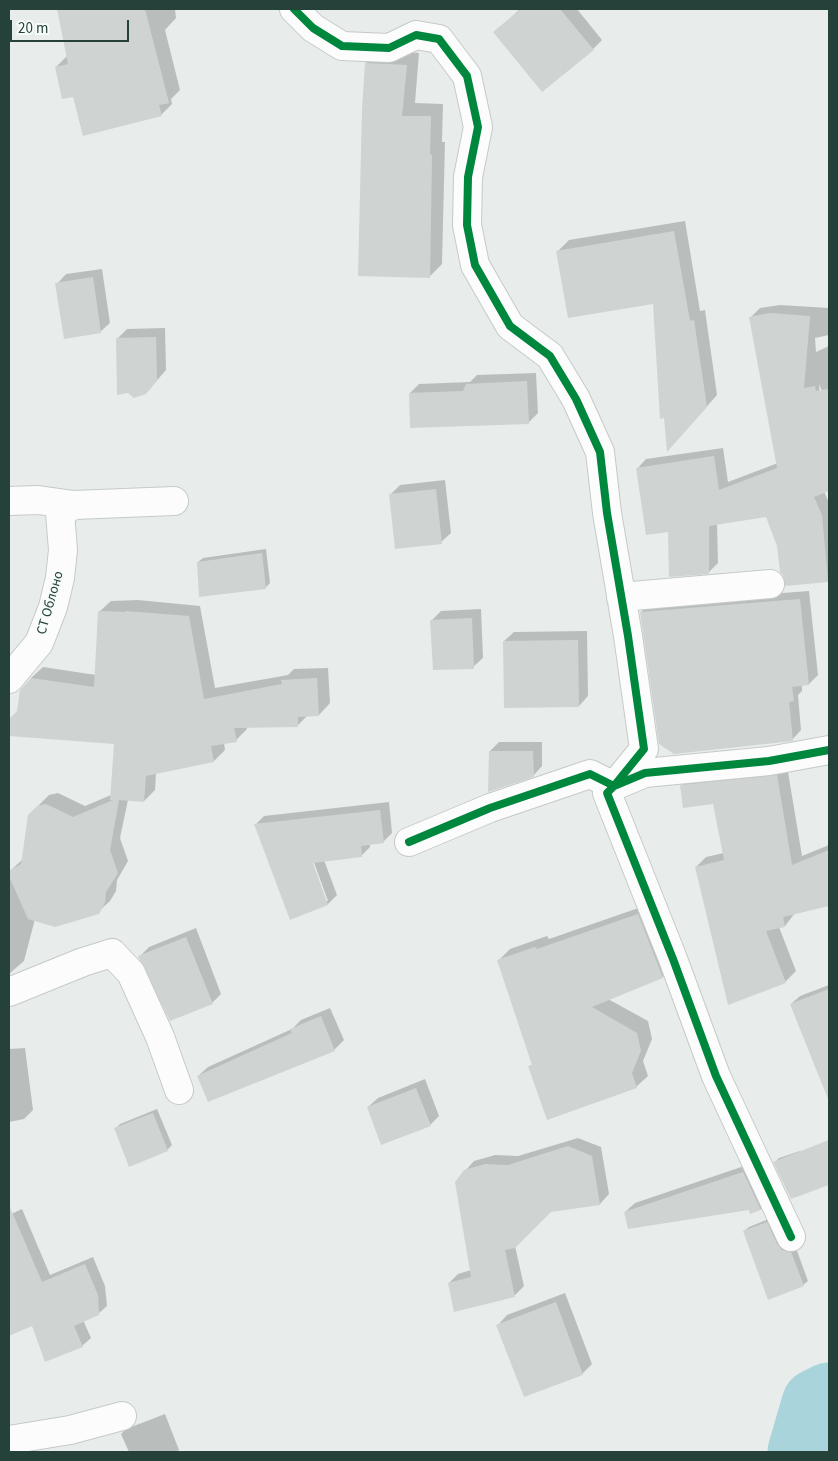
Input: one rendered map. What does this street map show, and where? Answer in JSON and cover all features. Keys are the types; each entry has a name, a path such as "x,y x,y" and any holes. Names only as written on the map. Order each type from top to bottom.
{"street":[{"path":"294,9 312,28 342,46 389,48 416,35 439,39 467,76 478,128 467,186 467,225 475,265 510,326 550,356 576,399 600,452 607,512 644,749 607,794 673,959 716,1076 791,1237"},
{"path":"9,501 54,507 174,501"},
{"name":"СТ Облоно","path":"9,679 39,643 60,578 63,550 54,507"},
{"path":"621,597 770,584"},
{"path":"409,842 490,808 590,774 614,786 645,773 769,761 829,750"},
{"path":"9,992 83,962 112,953 131,973 160,1037 179,1090"},
{"path":"9,1440 70,1430 122,1416"}],"building":[{"path":"57,9 145,9 169,103 159,105 162,116 83,136 73,97 62,99 55,67 68,64"},
{"path":"521,9 560,9 594,50 542,92 493,32"},
{"path":"365,63 407,65 402,116 431,116 430,278 358,276"},
{"path":"674,231 690,321 694,320 707,407 667,452 664,418 660,419 653,304 568,318 556,251"},
{"path":"93,277 101,333 64,339 55,283"},
{"path":"770,313 810,316 804,388 815,386 816,391 829,389 829,491 814,497 822,515 828,582 785,586 783,575 780,572 777,546 766,517 709,526 709,574 669,577 668,532 646,535 636,468 714,456 719,490 777,468 749,317"},
{"path":"156,337 157,381 146,394 134,398 128,393 117,395 116,338"},
{"path":"527,381 529,424 410,428 409,393 463,391 466,384"},
{"path":"436,489 442,544 395,549 389,494"},
{"path":"262,553 266,589 199,597 197,562"},
{"path":"800,599 809,685 792,687 794,701 789,702 793,741 674,754 659,744 640,612"},
{"path":"98,611 189,616 204,699 282,684 281,680 317,678 319,716 298,717 298,727 234,728 237,742 211,746 214,762 146,776 144,802 119,800 110,850 118,873 106,892 105,903 99,914 55,927 28,919 9,876 9,871 21,864 28,815 37,806 46,804 73,817 113,800 110,800 114,744 9,736 9,719 17,711 20,690 31,678 94,687"},
{"path":"472,618 474,669 433,670 430,620"},
{"path":"578,640 579,707 504,708 503,641"},
{"path":"489,751 533,751 534,777 488,792"},
{"path":"777,775 792,865 829,850 829,906 783,917 785,927 766,931 786,983 728,1005 695,867 724,860 713,804 683,808 680,785"},
{"path":"380,810 384,843 361,846 362,857 313,863 328,905 290,920 254,824"},
{"path":"638,914 663,978 592,1007 637,1033 641,1051 632,1073 637,1088 547,1120 528,1066 532,1065 497,960 535,947 537,949"},
{"path":"186,937 213,1004 170,1021 138,956"},
{"path":"829,989 829,1099 828,1099 790,1004"},
{"path":"321,1016 335,1051 208,1102 197,1076 292,1033 290,1029"},
{"path":"416,1088 431,1126 381,1145 367,1107"},
{"path":"153,1113 168,1151 129,1167 114,1128"},
{"path":"829,1140 829,1185 791,1199 773,1162"},
{"path":"568,1146 592,1156 600,1205 551,1212 515,1248 505,1250 515,1297 454,1312 448,1283 471,1277 455,1182 464,1170 485,1164 508,1165"},
{"path":"743,1172 761,1210 750,1214 749,1210 628,1229 624,1212"},
{"path":"9,1205 42,1282 85,1264 98,1295 99,1315 74,1326 83,1347 45,1362 32,1326 9,1336"},
{"path":"767,1222 777,1244 782,1250 791,1252 804,1286 768,1300 743,1231"},
{"path":"556,1302 583,1375 524,1397 496,1325"}],"waterway":[{"path":"803,1452 817,1404 829,1398"}],"cycle path":[{"path":"294,9 313,28 342,46 389,48 416,35 439,39 467,76 478,127 468,177 467,225 475,265 510,326 550,356 576,399 600,452 607,513 628,636 644,749 614,786 590,774 490,808 409,842"},
{"path":"791,1237 716,1076 673,959 607,793 614,786 645,773 769,761 829,750"}]}
